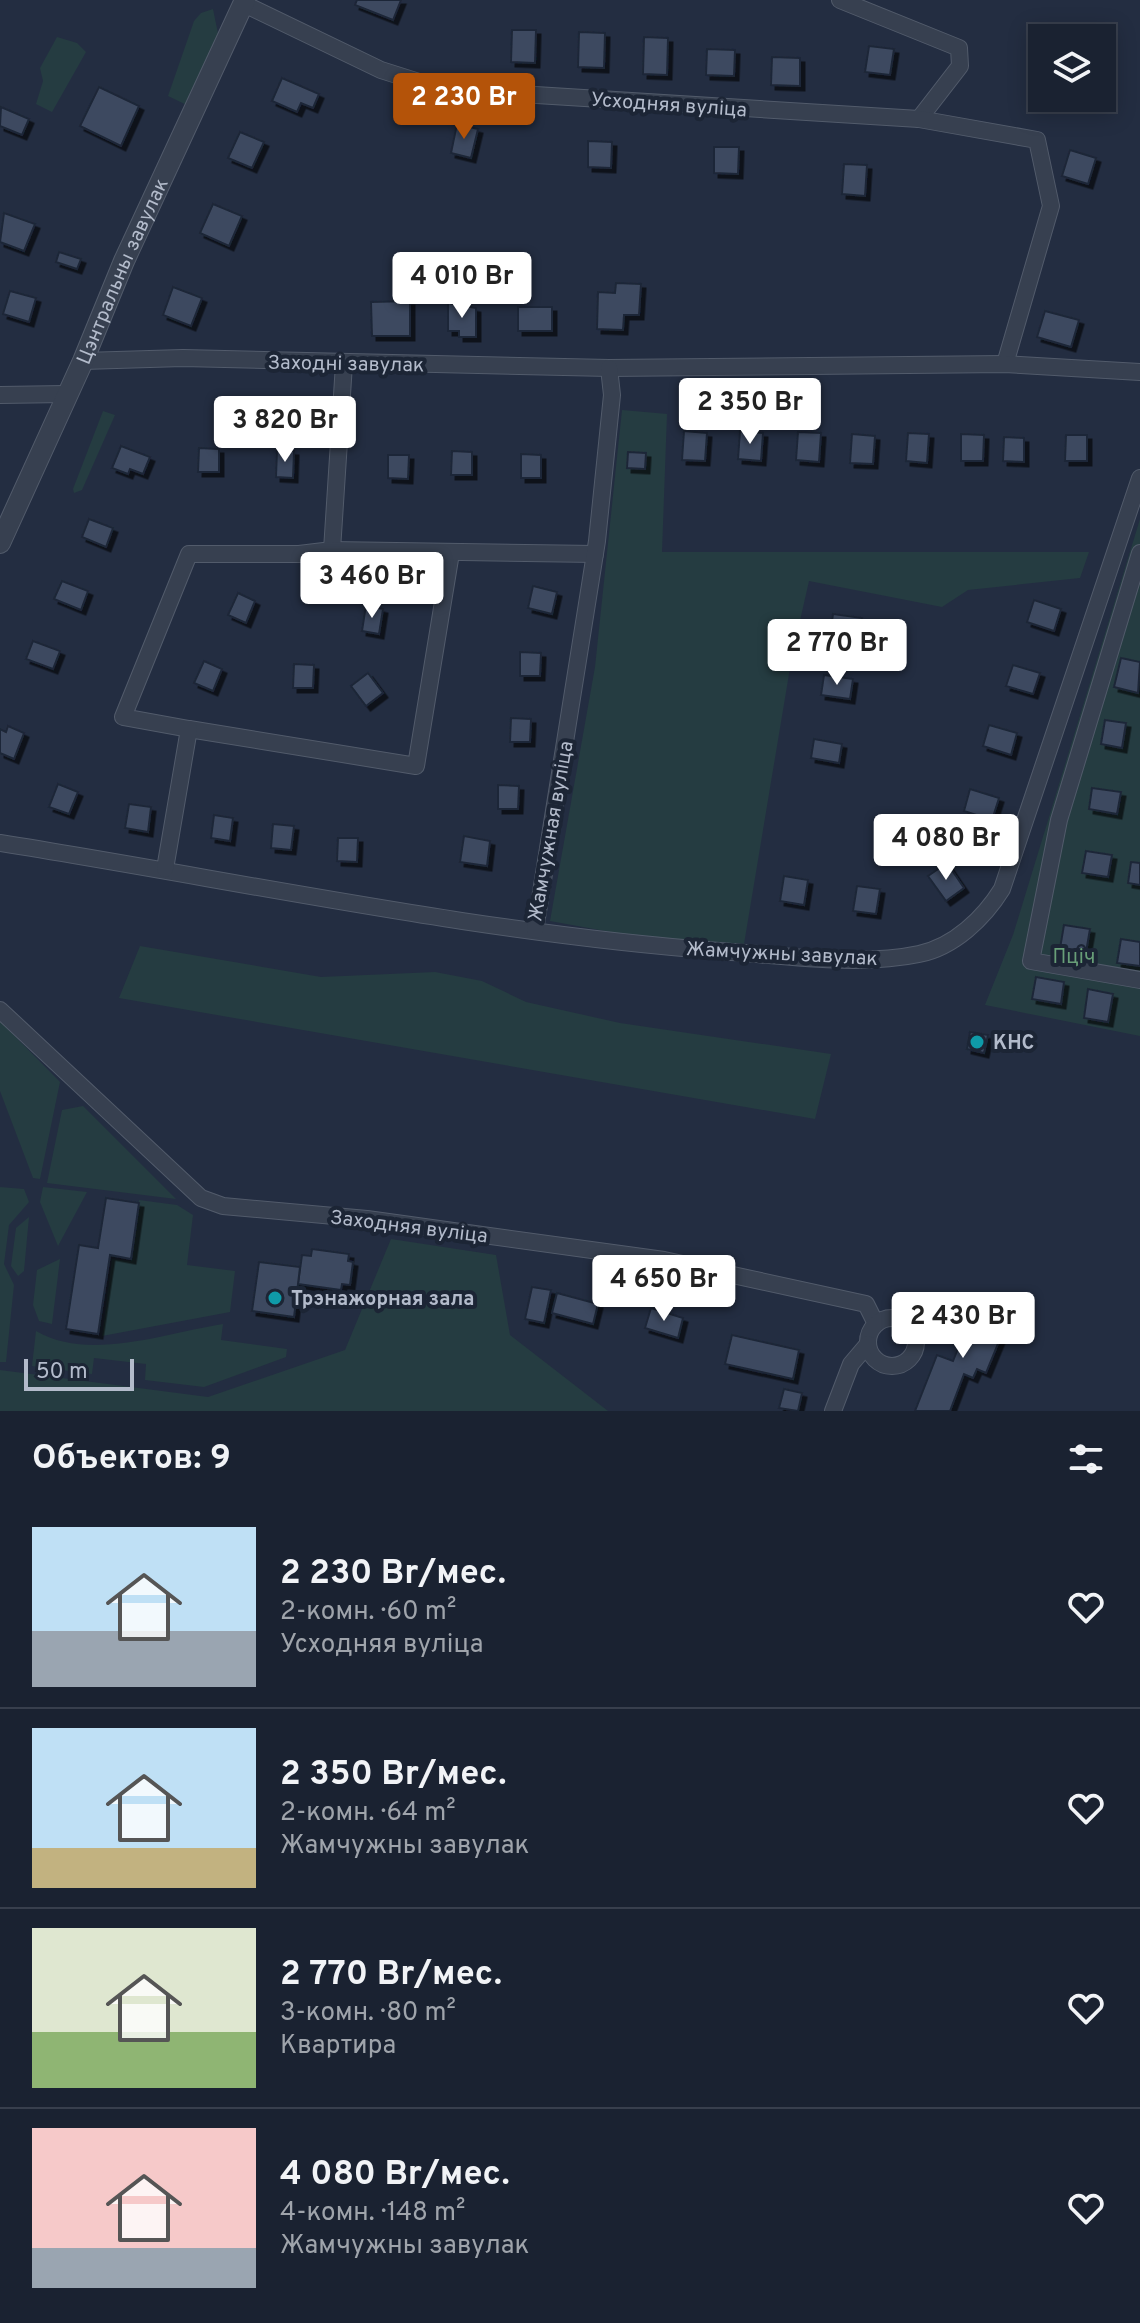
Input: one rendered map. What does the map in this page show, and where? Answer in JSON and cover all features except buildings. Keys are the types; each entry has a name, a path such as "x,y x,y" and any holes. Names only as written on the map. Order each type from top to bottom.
{"street":[{"path":"840,0 959,48 960,66 919,119"},
{"name":"Усходняя вуліца","path":"244,2 381,70 441,89 919,119 1037,140 1051,206 1005,364"},
{"name":"Цэнтральны завулак","path":"0,543 65,394 83,361 124,261 244,2"},
{"name":"Заходні завулак","path":"83,361 183,358 609,368"},
{"path":"332,550 344,364"},
{"path":"609,368 1005,364 1140,372"},
{"name":"Жамчужная вуліца","path":"0,843 535,930 595,554 612,395 609,368"},
{"path":"0,395 65,394"},
{"name":"Жамчужны завулак","path":"535,930 613,943 870,959 922,954 949,942 974,924 1002,889 1140,478"},
{"path":"451,553 416,766 123,717 189,554 299,554 332,550 595,554"},
{"path":"1140,553 1059,820 1031,961 1140,980"},
{"path":"165,869 189,729"},
{"name":"Заходняя вуліца","path":"0,1010 201,1198 223,1206 367,1219 664,1260 866,1304 876,1324"},
{"path":"833,1411 851,1364 868,1344 876,1324 891,1318 906,1322 916,1335 915,1351 904,1364 894,1367 877,1363 868,1344"}],"green space":[{"path":"213,9 222,53 197,110 168,96 194,21 201,13"},
{"path":"57,37 77,43 86,52 52,112 36,104 43,81 40,68"},
{"path":"622,410 667,414 662,552 1089,552 1080,578 968,590 942,607 809,581 792,656 744,944 638,937 550,921 595,667"},
{"path":"103,411 115,415 82,490 74,493 73,489"},
{"name":"Пціч","path":"1140,519 1140,1036 985,1005 1013,935"},
{"path":"140,946 321,977 435,972 482,981 526,1002 620,1023 831,1054 815,1119 119,998"},
{"path":"0,1021 60,1082 40,1179 33,1178 0,1091"},
{"path":"83,1106 176,1199 47,1183 62,1110"},
{"path":"0,1187 24,1189 29,1202 9,1225 4,1264 14,1285 6,1362 0,1362"},
{"path":"43,1187 87,1192 58,1246 40,1202"},
{"path":"139,1200 177,1205 193,1215 187,1265 235,1271 230,1312 102,1336 112,1259 131,1261"},
{"path":"29,1217 24,1271 18,1276 11,1266 16,1228"},
{"path":"391,1239 496,1255 510,1335 608,1411 0,1411 0,1370 208,1397 345,1350"},
{"path":"60,1259 52,1324 39,1321 33,1305 37,1270"},
{"path":"223,1324 221,1340 287,1349 286,1357 204,1387 145,1380 146,1364 94,1358 92,1374 32,1366 36,1331 57,1340 103,1345"}],"place":[{"name":"КНС","path":"977,1042"},
{"name":"Трэнажорная зала","path":"275,1298"}]}
